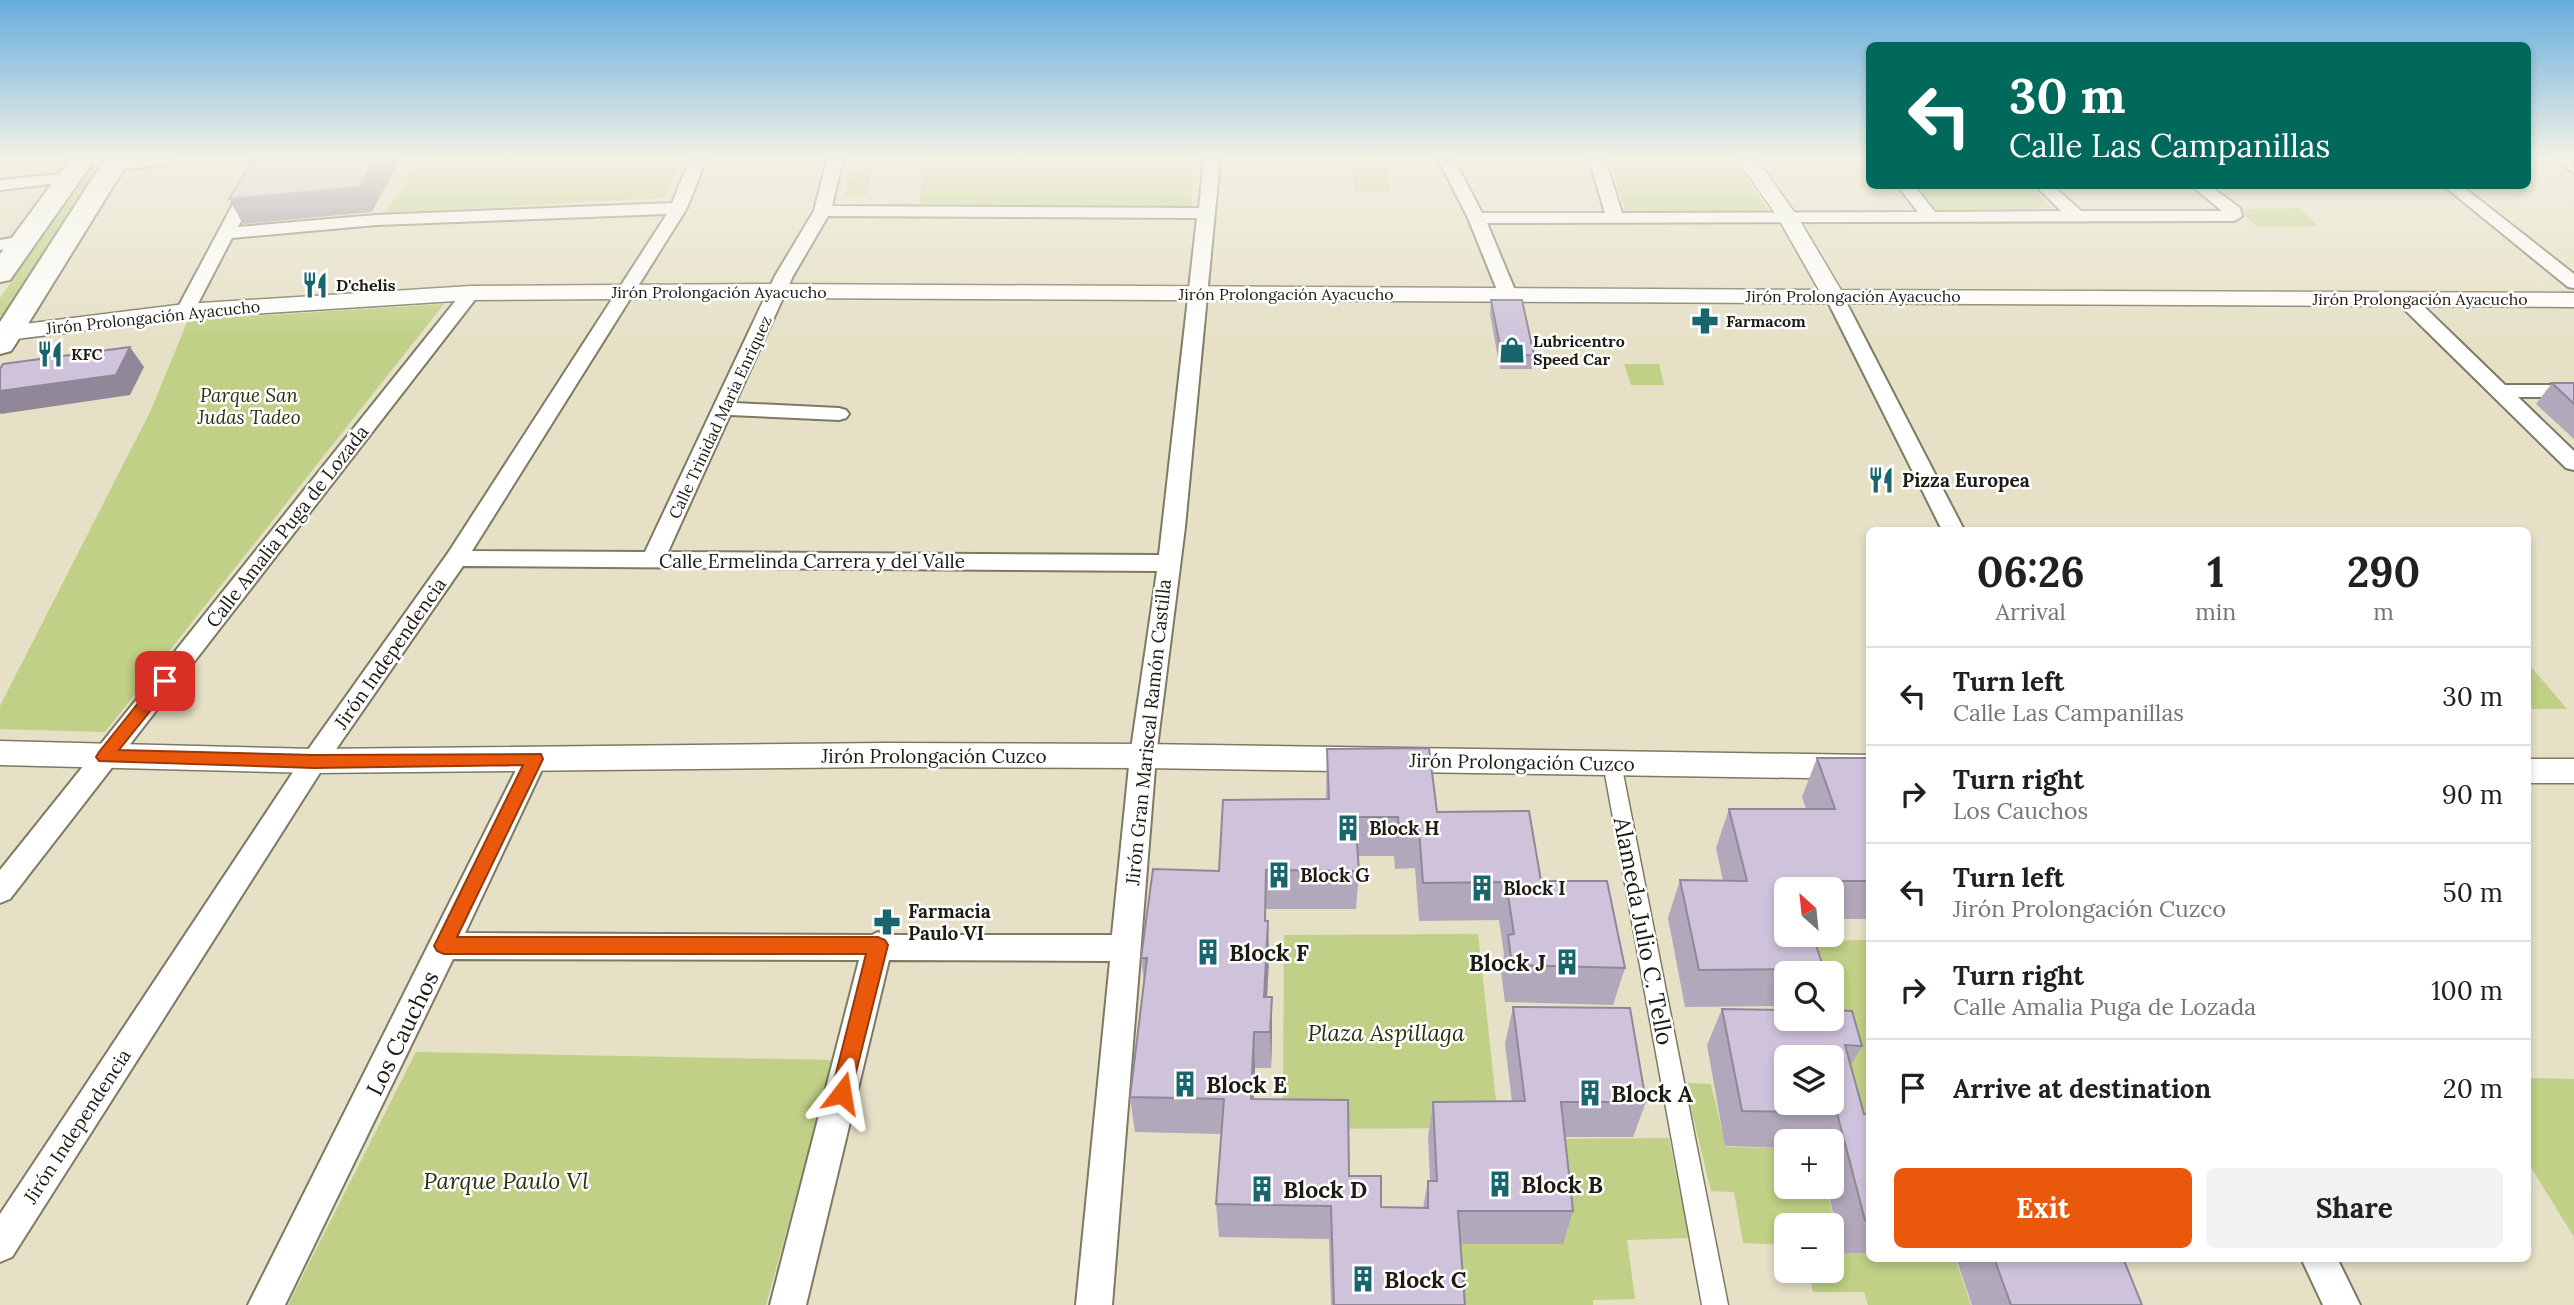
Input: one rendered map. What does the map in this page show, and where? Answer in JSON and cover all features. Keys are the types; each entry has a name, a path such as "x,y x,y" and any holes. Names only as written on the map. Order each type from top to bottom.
{"main road":[{"path":"0,274 11,243 31,220"},
{"path":"3,337 79,220"}],"street":[{"path":"185,312 232,220"},
{"path":"225,233 379,220"},
{"name":"Jirón Independencia","path":"0,1245 314,761 456,558 671,220"},
{"name":"Calle Trinidad Maria Enriquez","path":"653,560 778,291 817,220"},
{"name":"Jirón Gran Mariscal Ramón Castilla","path":"1094,1305 1143,756 1174,527 1206,220"},
{"path":"1477,220 1508,295"},
{"path":"1789,220 1834,296 1951,527"},
{"path":"2495,220 2574,283"},
{"name":"Jirón Prolongación Ayacucho","path":"3,337 185,312 471,293 778,291 2574,300"},
{"name":"Calle Amalia Puga de Lozada","path":"0,891 471,293"},
{"path":"2405,299 2574,463"},
{"path":"2499,391 2574,391"},
{"path":"724,409 839,414"},
{"name":"Calle Ermelinda Carrera y del Valle","path":"456,558 1168,563"},
{"name":"Jirón Prolongación Cuzco","path":"0,753 314,761 886,755 1143,756 1866,767"},
{"name":"Los Cauchos","path":"266,1305 534,759"},
{"name":"Alameda Julio C. Tello","path":"1612,763 1716,1305"},
{"path":"2531,771 2574,771"},
{"path":"788,1305 878,945"},
{"path":"444,946 878,945 1125,948"},
{"path":"2320,1262 2342,1305"}],"green space":[{"path":"55,220 72,220 6,315 0,316 0,298"},
{"path":"2250,220 2312,220 2318,226 2257,227"},
{"name":"Parque San Judas Tadeo","path":"444,304 105,732 0,729 0,706 151,410 188,320"},
{"path":"1624,364 1659,364 1664,385 1631,385"},
{"path":"2531,667 2567,709 2531,709"},
{"name":"Plaza Aspillaga","path":"1478,934 1499,1128 1283,1129 1284,935"},
{"path":"1844,940 1866,940 1866,1123 1838,1031 1844,1031 1844,961 1816,961 1812,947 1844,947"},
{"name":"Parque Paulo Vl","path":"416,1052 834,1060 766,1305 288,1305"},
{"path":"2531,1078 2574,1079 2574,1237 2531,1167"},
{"path":"1685,1083 1711,1084 1726,1147 1774,1148 1774,1199 1829,1199 1832,1213 1774,1213 1774,1244 1743,1243 1734,1192 1711,1191"},
{"path":"1669,1138 1689,1238 1627,1240 1635,1299 1593,1300 1593,1305 1457,1305 1453,1244 1563,1244 1552,1139"},
{"path":"1844,1253 1866,1253 1866,1262 1956,1262 1971,1305 1868,1305 1864,1292 1813,1292 1811,1283 1844,1283"}],"building":[{"name":"Lubricentro Speed Car","path":"1491,300 1522,300 1534,355 1502,356"},
{"path":"130,347 116,375 0,391 0,369 3,364"},
{"path":"2552,383 2574,383 2574,404"},
{"path":"1429,748 1437,812 1529,811 1541,881 1607,881 1625,968 1512,965 1508,935 1514,934 1506,882 1423,883 1419,829 1399,830 1398,817 1355,817 1359,871 1266,870 1265,921 1268,921 1264,997 1272,997 1270,1032 1254,1032 1251,1099 1348,1100 1349,1176 1381,1176 1381,1207 1428,1208 1428,1181 1437,1181 1433,1102 1525,1101 1513,1007 1630,1008 1646,1102 1561,1102 1573,1211 1458,1211 1465,1305 1334,1305 1331,1206 1216,1204 1224,1099 1130,1097 1147,958 1141,958 1153,869 1219,871 1223,800 1329,799 1327,749"},
{"path":"1817,758 1866,758 1866,881 1844,881 1844,877 1774,877 1774,947 1816,947 1821,961 1774,961 1774,969 1699,970 1680,880 1747,881 1729,809 1835,809"},
{"path":"1722,1009 1774,1010 1774,1031 1844,1031 1844,1011 1852,1011 1862,1046 1845,1045 1866,1114 1866,1220 1844,1140 1844,1129 1841,1129 1838,1115 1844,1115 1844,1045 1774,1045 1774,1112 1742,1111"},
{"path":"1995,1262 2125,1262 2142,1305 2011,1305"}],"place":[{"name":"D'chelis","path":"315,285"},
{"name":"Farmacom","path":"1705,321"},
{"name":"Lubricentro Speed Car","path":"1512,350"},
{"name":"KFC","path":"50,354"},
{"name":"Pizza Europea","path":"1881,480"},
{"name":"Block H","path":"1348,828"},
{"name":"Block G","path":"1279,875"},
{"name":"Block I","path":"1482,888"},
{"name":"Farmacia Paulo VI","path":"887,922"},
{"name":"Block F","path":"1208,952"},
{"name":"Block J","path":"1567,962"},
{"name":"Block E","path":"1185,1084"},
{"name":"Block A","path":"1590,1093"},
{"name":"Block B","path":"1500,1184"},
{"name":"Block D","path":"1262,1189"},
{"name":"Block C","path":"1363,1279"}],"route":[{"path":"165,681 105,757 314,761 534,759 444,946 878,945 842,1093"}]}
